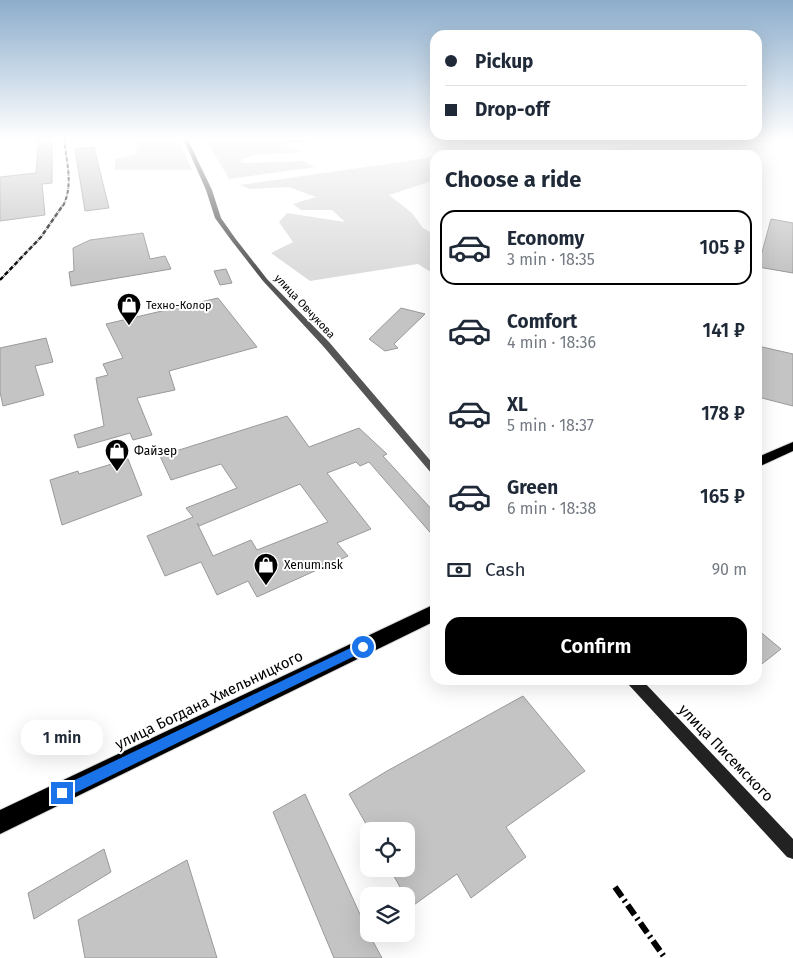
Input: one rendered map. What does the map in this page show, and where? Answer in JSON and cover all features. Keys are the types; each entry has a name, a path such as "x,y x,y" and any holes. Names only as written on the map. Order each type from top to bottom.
{"highway":[{"path":"762,460 793,446"},
{"name":"улица Богдана Хмельницкого","path":"0,822 430,614"}],"street":[{"name":"улица Овчукова","path":"205,183 218,218 264,280 326,344 430,466"},
{"name":"улица Писемского","path":"638,685 793,851"}],"shaded area":[{"path":"256,183 427,183 389,195 412,213 423,228 430,232 430,271 418,264 310,281 271,253 293,242 279,222 287,213 345,222 332,210 301,210 293,204 316,197 289,187 250,189 240,185"}],"building":[{"path":"0,183 52,183 42,184 45,215 0,221"},
{"path":"80,183 103,183 109,208 85,211"},
{"path":"771,219 793,223 793,273 762,268 762,252"},
{"path":"143,233 150,259 165,256 171,269 71,286 69,272 74,271 73,248 90,240"},
{"path":"226,269 232,283 220,285 214,271"},
{"path":"218,298 257,347 169,371 175,390 137,398 152,435 133,440 130,433 78,448 74,435 104,426 96,378 108,375 103,364 123,358 106,324"},
{"path":"401,308 425,314 394,344 398,348 385,351 369,339"},
{"path":"46,338 53,362 35,366 44,395 3,406 0,392 0,348"},
{"path":"762,347 793,354 793,406 762,398"},
{"path":"287,416 309,447 359,428 387,454 383,456 430,508 430,532 369,462 360,466 356,462 327,473 371,529 337,543 348,556 257,597 248,581 217,595 201,562 165,576 147,536 193,517 186,508 237,488 221,464 171,480 160,456","holes":["300,484 328,522 257,550 251,540 213,556 197,523 199,526"]},
{"path":"128,459 142,495 62,525 50,480 78,471 79,474"},
{"path":"762,633 781,649 762,664"},
{"path":"523,696 585,771 506,827 526,857 471,898 457,874 415,904 415,887 400,887 394,877 415,877 415,822 365,822 349,794"},
{"path":"305,794 360,914 360,942 373,942 382,958 334,958 273,812"},
{"path":"104,849 111,872 34,919 28,893"},
{"path":"187,860 217,958 85,958 78,920"}],"railway":[{"path":"63,206 69,183"},
{"path":"0,280 41,237 63,205"},
{"path":"615,887 665,958"}],"place":[{"name":"Техно-Колор","path":"129,326"},
{"name":"Файзер","path":"117,472"},
{"name":"Xenum.nsk","path":"266,586"}],"route":[{"path":"62,793 363,647"}]}
